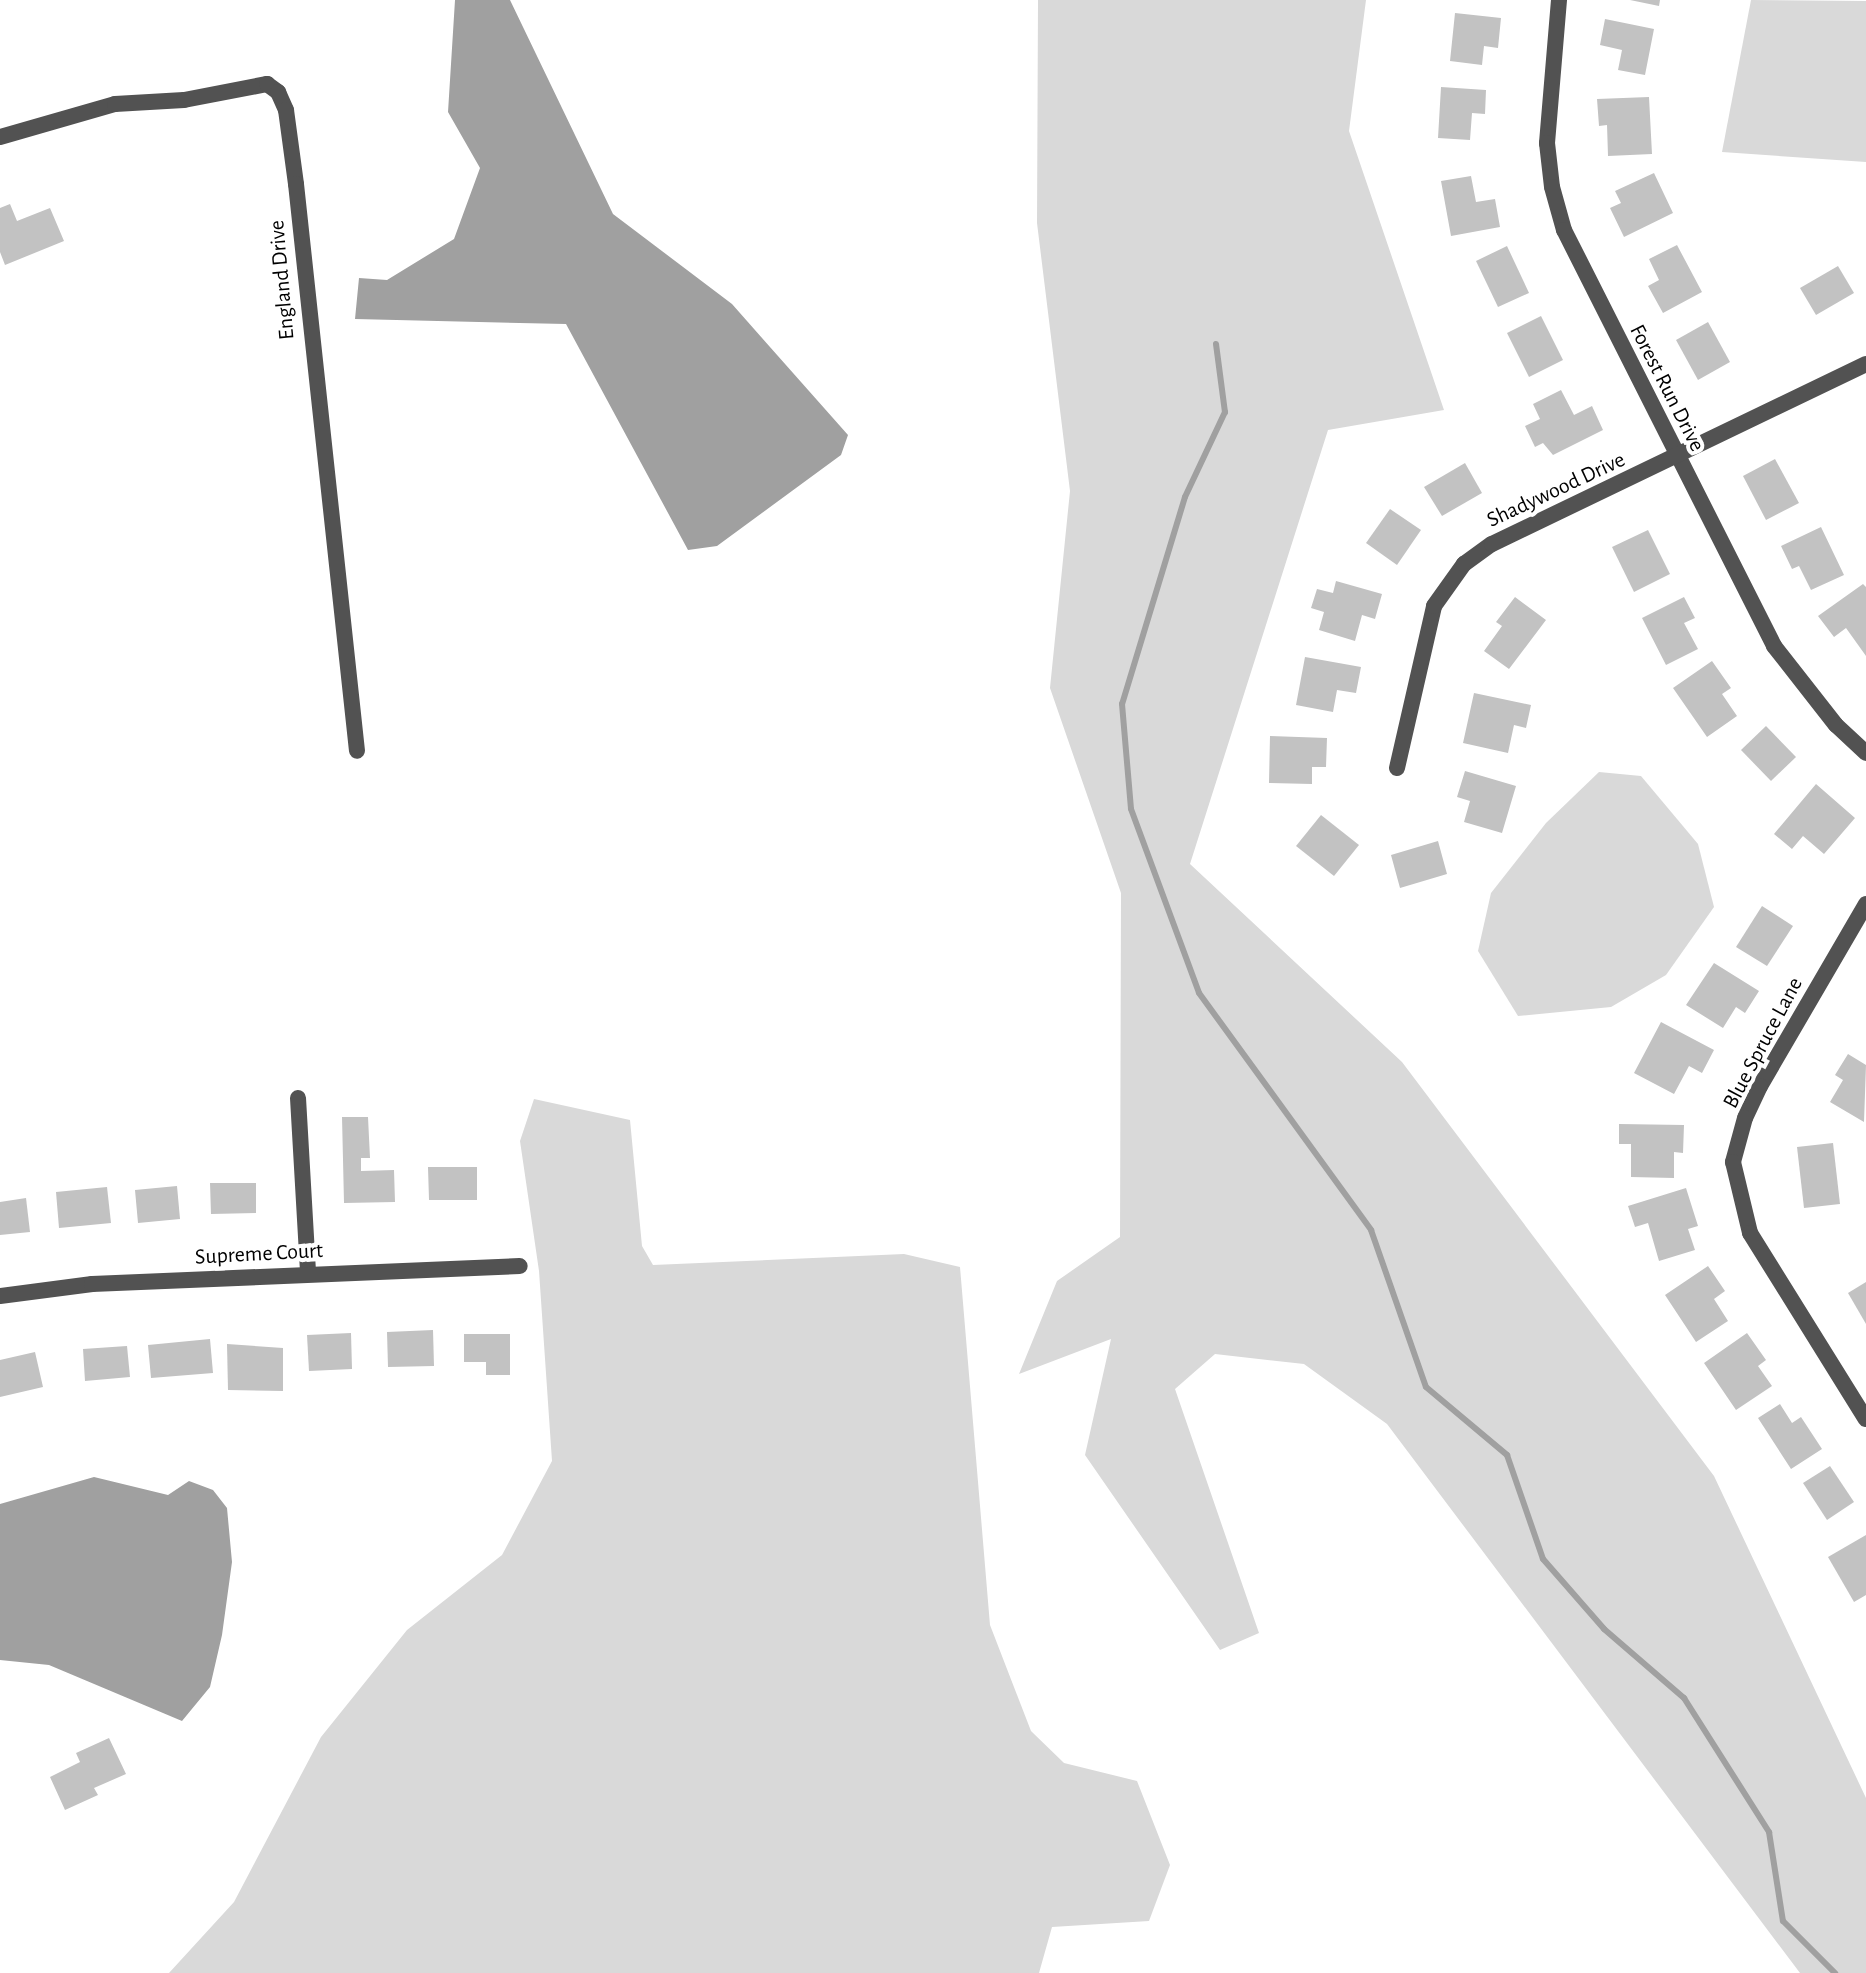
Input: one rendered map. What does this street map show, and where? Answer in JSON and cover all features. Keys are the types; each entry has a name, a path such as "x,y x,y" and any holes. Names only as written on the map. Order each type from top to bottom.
{"street":[{"name":"Forest Run Drive","path":"1559,0 1548,110 1552,187 1577,260 1774,646 1836,725 1866,753"},
{"name":"England Drive","path":"0,137 115,104 184,100 267,84 278,92 286,110 296,184 357,751"},
{"name":"Shadywood Drive","path":"1397,768 1434,606 1464,564 1492,544 1866,364"},
{"name":"Blue Spruce Lane","path":"1864,1413 1750,1233 1733,1162 1745,1118 1760,1086 1866,904"},
{"path":"298,1098 308,1274"},
{"name":"Supreme Court","path":"0,1296 92,1284 520,1266"}],"shaded area":[{"path":"455,0 510,0 613,214 732,304 848,435 841,455 717,546 688,550 566,324 355,319 359,278 387,280 454,239 480,168 448,112"},
{"path":"1038,0 1366,0 1349,131 1444,410 1328,430 1190,864 1402,1062 1714,1476 1866,1798 1866,1973 1800,1973 1387,1424 1304,1364 1215,1354 1175,1389 1259,1633 1220,1650 1085,1455 1111,1339 1019,1374 1057,1281 1120,1237 1121,893 1050,688 1070,491 1037,223"},
{"path":"1751,0 1866,1 1866,162 1722,152"},
{"path":"1599,772 1641,776 1698,844 1714,907 1666,975 1611,1007 1518,1016 1478,951 1491,893 1546,823"},
{"path":"534,1099 630,1120 642,1246 653,1265 904,1254 960,1267 990,1625 1031,1731 1064,1763 1137,1781 1170,1865 1149,1921 1052,1927 1039,1973 169,1973 234,1902 321,1737 407,1630 502,1555 552,1461 539,1271 520,1141"},
{"path":"94,1477 168,1495 189,1481 213,1490 227,1508 232,1562 222,1635 210,1687 182,1721 49,1665 0,1660 0,1504"}],"building":[{"path":"1630,0 1660,0 1659,6"},
{"path":"1455,13 1501,18 1498,48 1484,46 1482,65 1450,61"},
{"path":"1605,19 1654,29 1645,75 1618,70 1622,50 1600,45"},
{"path":"1441,87 1486,90 1485,114 1472,113 1470,140 1438,138"},
{"path":"1649,97 1652,154 1608,156 1607,125 1599,126 1597,99"},
{"path":"1654,173 1673,213 1624,237 1610,208 1621,203 1615,191"},
{"path":"1471,176 1476,202 1495,199 1500,227 1451,236 1441,181"},
{"path":"10,204 17,221 50,208 64,241 5,265 0,252 0,208"},
{"path":"1677,245 1702,292 1663,313 1648,286 1659,280 1649,259"},
{"path":"1507,246 1529,293 1498,307 1476,261"},
{"path":"1838,266 1854,293 1816,315 1800,288"},
{"path":"1541,316 1563,360 1529,377 1507,333"},
{"path":"1708,322 1730,362 1698,380 1676,340"},
{"path":"1561,390 1574,415 1592,406 1603,430 1553,455 1543,443 1535,447 1525,426 1540,419 1533,404"},
{"path":"1775,459 1799,503 1766,520 1743,476"},
{"path":"1465,463 1482,493 1442,516 1424,487"},
{"path":"1390,509 1421,530 1397,565 1366,543"},
{"path":"1821,527 1844,575 1811,590 1799,566 1792,569 1781,546"},
{"path":"1648,530 1670,574 1634,592 1612,547"},
{"path":"1336,581 1382,594 1375,619 1362,615 1355,641 1319,630 1324,612 1311,608 1317,589 1333,593"},
{"path":"1863,584 1866,587 1866,656 1846,628 1834,637 1818,616"},
{"path":"1515,597 1546,620 1509,669 1484,651 1502,626 1496,622"},
{"path":"1684,597 1695,618 1684,623 1698,649 1666,665 1642,618"},
{"path":"1305,657 1361,667 1356,693 1337,690 1333,712 1296,705"},
{"path":"1712,661 1731,688 1722,694 1737,716 1707,737 1673,688"},
{"path":"1474,693 1531,705 1526,728 1514,725 1508,753 1463,743"},
{"path":"1766,726 1796,757 1771,781 1741,750"},
{"path":"1270,736 1327,738 1326,767 1312,767 1312,784 1269,783"},
{"path":"1465,771 1516,786 1502,833 1464,822 1470,801 1457,797"},
{"path":"1816,784 1855,818 1824,854 1803,836 1792,849 1774,834"},
{"path":"1321,815 1359,845 1334,876 1296,846"},
{"path":"1438,841 1447,874 1400,888 1391,855"},
{"path":"1762,906 1793,926 1767,966 1736,947"},
{"path":"1714,963 1759,991 1745,1013 1736,1007 1723,1028 1686,1005"},
{"path":"1661,1022 1714,1050 1702,1073 1689,1066 1674,1094 1634,1073"},
{"path":"1848,1054 1866,1065 1864,1122 1830,1102 1843,1080 1835,1075"},
{"path":"342,1117 368,1117 370,1158 361,1158 361,1171 394,1170 395,1202 344,1203"},
{"path":"1619,1124 1684,1125 1683,1153 1674,1152 1674,1178 1631,1177 1631,1144 1619,1144"},
{"path":"1833,1143 1840,1204 1804,1208 1797,1147"},
{"path":"428,1167 477,1167 477,1200 429,1200"},
{"path":"210,1183 256,1183 256,1213 211,1214"},
{"path":"177,1186 180,1219 138,1223 135,1190"},
{"path":"107,1187 111,1223 59,1228 56,1192"},
{"path":"1686,1188 1698,1226 1688,1229 1695,1250 1659,1261 1648,1223 1635,1227 1628,1206"},
{"path":"26,1198 30,1232 0,1235 0,1202"},
{"path":"1708,1266 1725,1291 1714,1299 1728,1321 1696,1342 1665,1295"},
{"path":"1866,1282 1866,1324 1848,1293"},
{"path":"433,1330 434,1366 388,1367 387,1332"},
{"path":"351,1333 352,1369 309,1371 307,1335"},
{"path":"1747,1333 1766,1360 1758,1366 1772,1386 1736,1410 1704,1363"},
{"path":"464,1334 510,1334 510,1375 486,1375 486,1362 464,1362"},
{"path":"210,1339 213,1373 151,1378 148,1345"},
{"path":"227,1344 283,1348 283,1391 228,1390"},
{"path":"127,1346 130,1377 85,1381 83,1349"},
{"path":"35,1352 43,1387 0,1397 0,1360"},
{"path":"1780,1404 1792,1423 1801,1417 1822,1449 1791,1469 1758,1418"},
{"path":"1830,1466 1854,1502 1827,1520 1803,1483"},
{"path":"1866,1535 1866,1595 1854,1602 1828,1557"},
{"path":"109,1738 126,1774 94,1788 98,1795 65,1810 50,1777 80,1762 76,1753"}],"waterway":[{"path":"1216,344 1225,412 1185,497 1122,704 1131,809 1199,993 1371,1230 1426,1387 1507,1455 1543,1559 1604,1629 1684,1698 1769,1832 1783,1921 1835,1973"}]}
